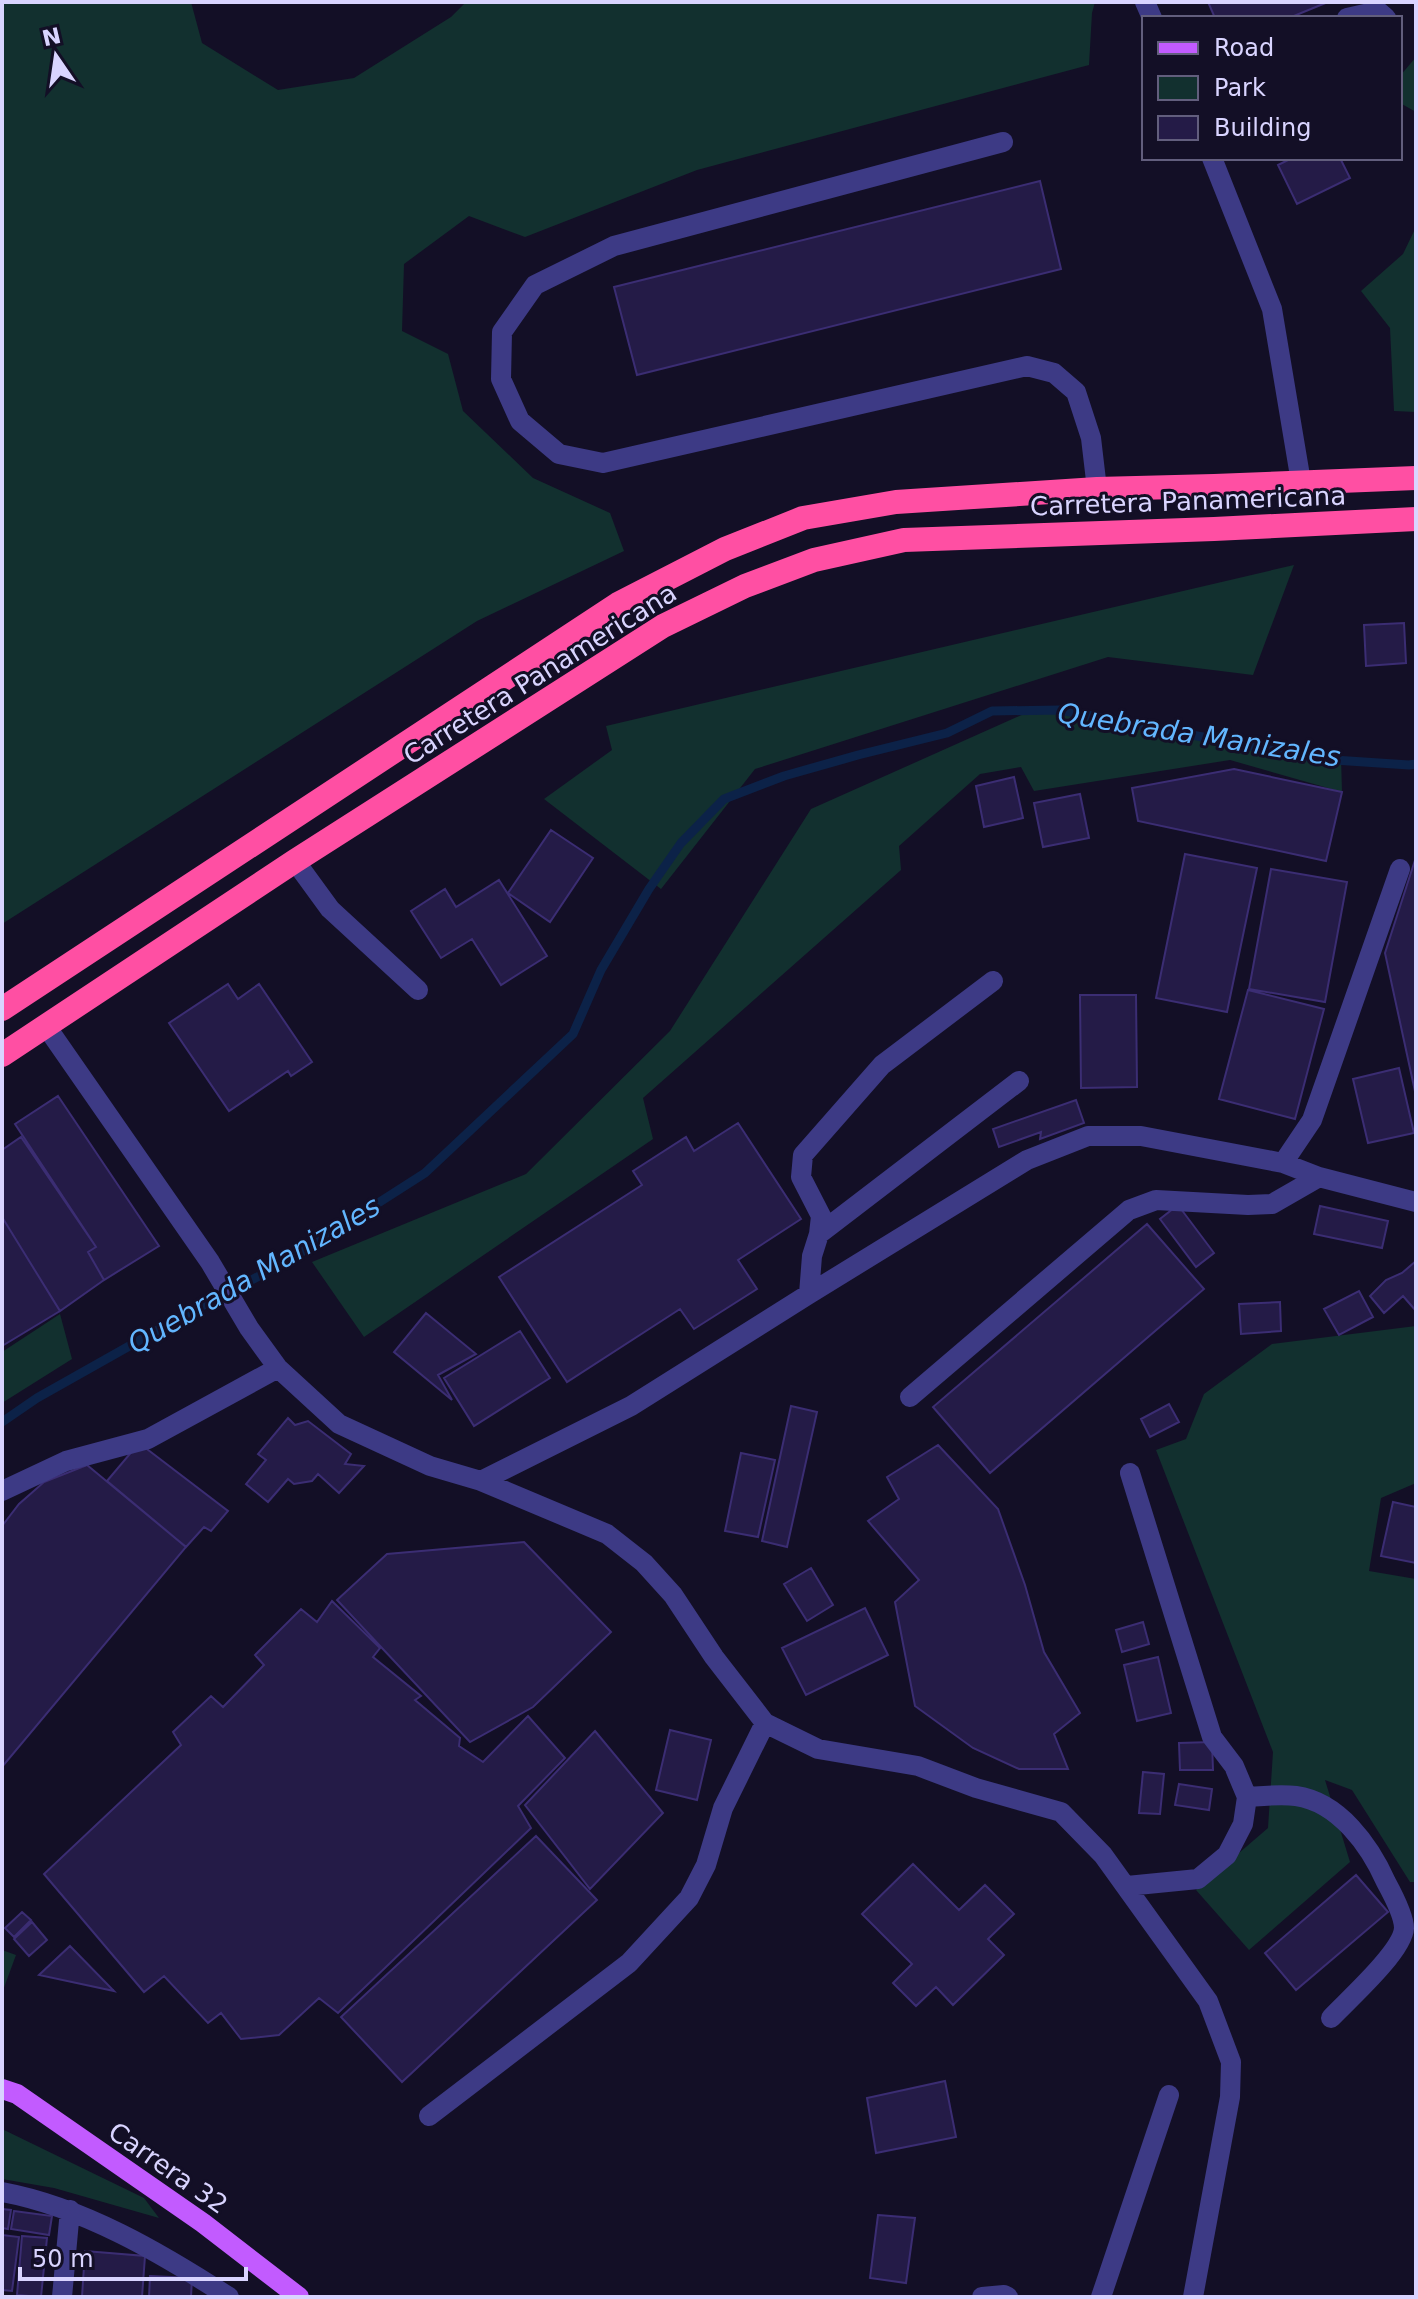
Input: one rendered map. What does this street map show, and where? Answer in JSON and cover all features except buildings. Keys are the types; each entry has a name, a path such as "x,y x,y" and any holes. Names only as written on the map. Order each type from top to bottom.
{"highway":[{"name":"Carretera Panamericana","path":"2,1009 618,604 725,549 803,518 896,502 1097,489 1416,478"},
{"name":"Carretera Panamericana","path":"2,1055 295,861 663,626 745,586 814,560 904,540 1416,519"}],"main road":[{"name":"Carrera 32","path":"2,2089 17,2094 203,2223 299,2297"}],"street":[{"path":"1356,16 1378,11 1384,16"},
{"path":"1003,142 614,246 535,285 502,332 501,379 520,421 559,454 603,463 1027,366 1054,373 1076,392 1091,438 1097,489"},
{"path":"1213,160 1272,309 1301,482"},
{"path":"295,861 330,909 418,990"},
{"path":"1283,1163 1312,1120 1400,869"},
{"path":"809,1294 812,1256 821,1216 801,1177 803,1155 882,1065 993,981"},
{"path":"46,1026 210,1262 249,1328 278,1368 339,1424 430,1466 481,1481 607,1534 644,1563 673,1595 714,1657 765,1723 818,1749 918,1766 976,1788 1061,1812 1103,1855 1208,2001 1231,2062 1230,2097 1193,2297"},
{"path":"819,1234 1019,1081"},
{"path":"481,1481 631,1406 1027,1160 1088,1136 1141,1136 1283,1163 1319,1177 1416,1202"},
{"path":"910,1397 1129,1210 1156,1200 1272,1204 1319,1177"},
{"path":"2,1491 66,1461 148,1439 278,1368"},
{"path":"1127,1886 1198,1879 1227,1855 1243,1824 1247,1797 1234,1766 1212,1737 1130,1473"},
{"path":"429,2116 629,1963 689,1898 706,1865 723,1808 765,1723"},
{"path":"1247,1797 1298,1796 1330,1809 1353,1829 1380,1869 1397,1904 1404,1928 1395,1950 1331,2018"},
{"path":"1101,2297 1169,2095"},
{"path":"2,2192 70,2210 176,2263 229,2297"},
{"path":"62,2297 70,2210"},
{"path":"982,2297 1008,2297"}],"green space":[{"path":"2,2 191,2 202,43 278,90 354,78 451,17 466,2 1095,2 1089,65 697,170 525,237 469,216 404,264 402,331 448,354 463,411 533,478 610,513 624,551 477,621 2,924"},
{"path":"1416,57 1416,112 1402,104 1402,74"},
{"path":"1416,227 1416,412 1394,411 1390,328 1361,291 1403,254"},
{"path":"1294,565 1253,675 1108,657 755,769 661,889 544,799 612,750 606,726"},
{"path":"1035,709 1341,757 1342,792 1230,760 1034,791 1021,767 980,774 899,846 901,870 643,1098 653,1139 364,1337 312,1262 526,1174 670,1031 811,809"},
{"path":"60,1314 72,1359 2,1403 2,1352"},
{"path":"1416,1326 1416,1483 1381,1498 1369,1571 1416,1579 1416,1882 1410,1882 1352,1790 1325,1780 1350,1862 1249,1950 1196,1890 1268,1828 1273,1752 1156,1450 1186,1439 1204,1394 1272,1344"},
{"path":"2,1950 16,1955 2,1993"},
{"path":"2,2129 144,2198 159,2218 54,2188 2,2179"}],"waterway":[{"name":"Quebrada Manizales","path":"2,1422 37,1398 286,1262 425,1173 573,1034 601,970 649,889 681,843 724,799 784,776 947,733 992,711 1060,710 1319,759 1416,764"}]}
